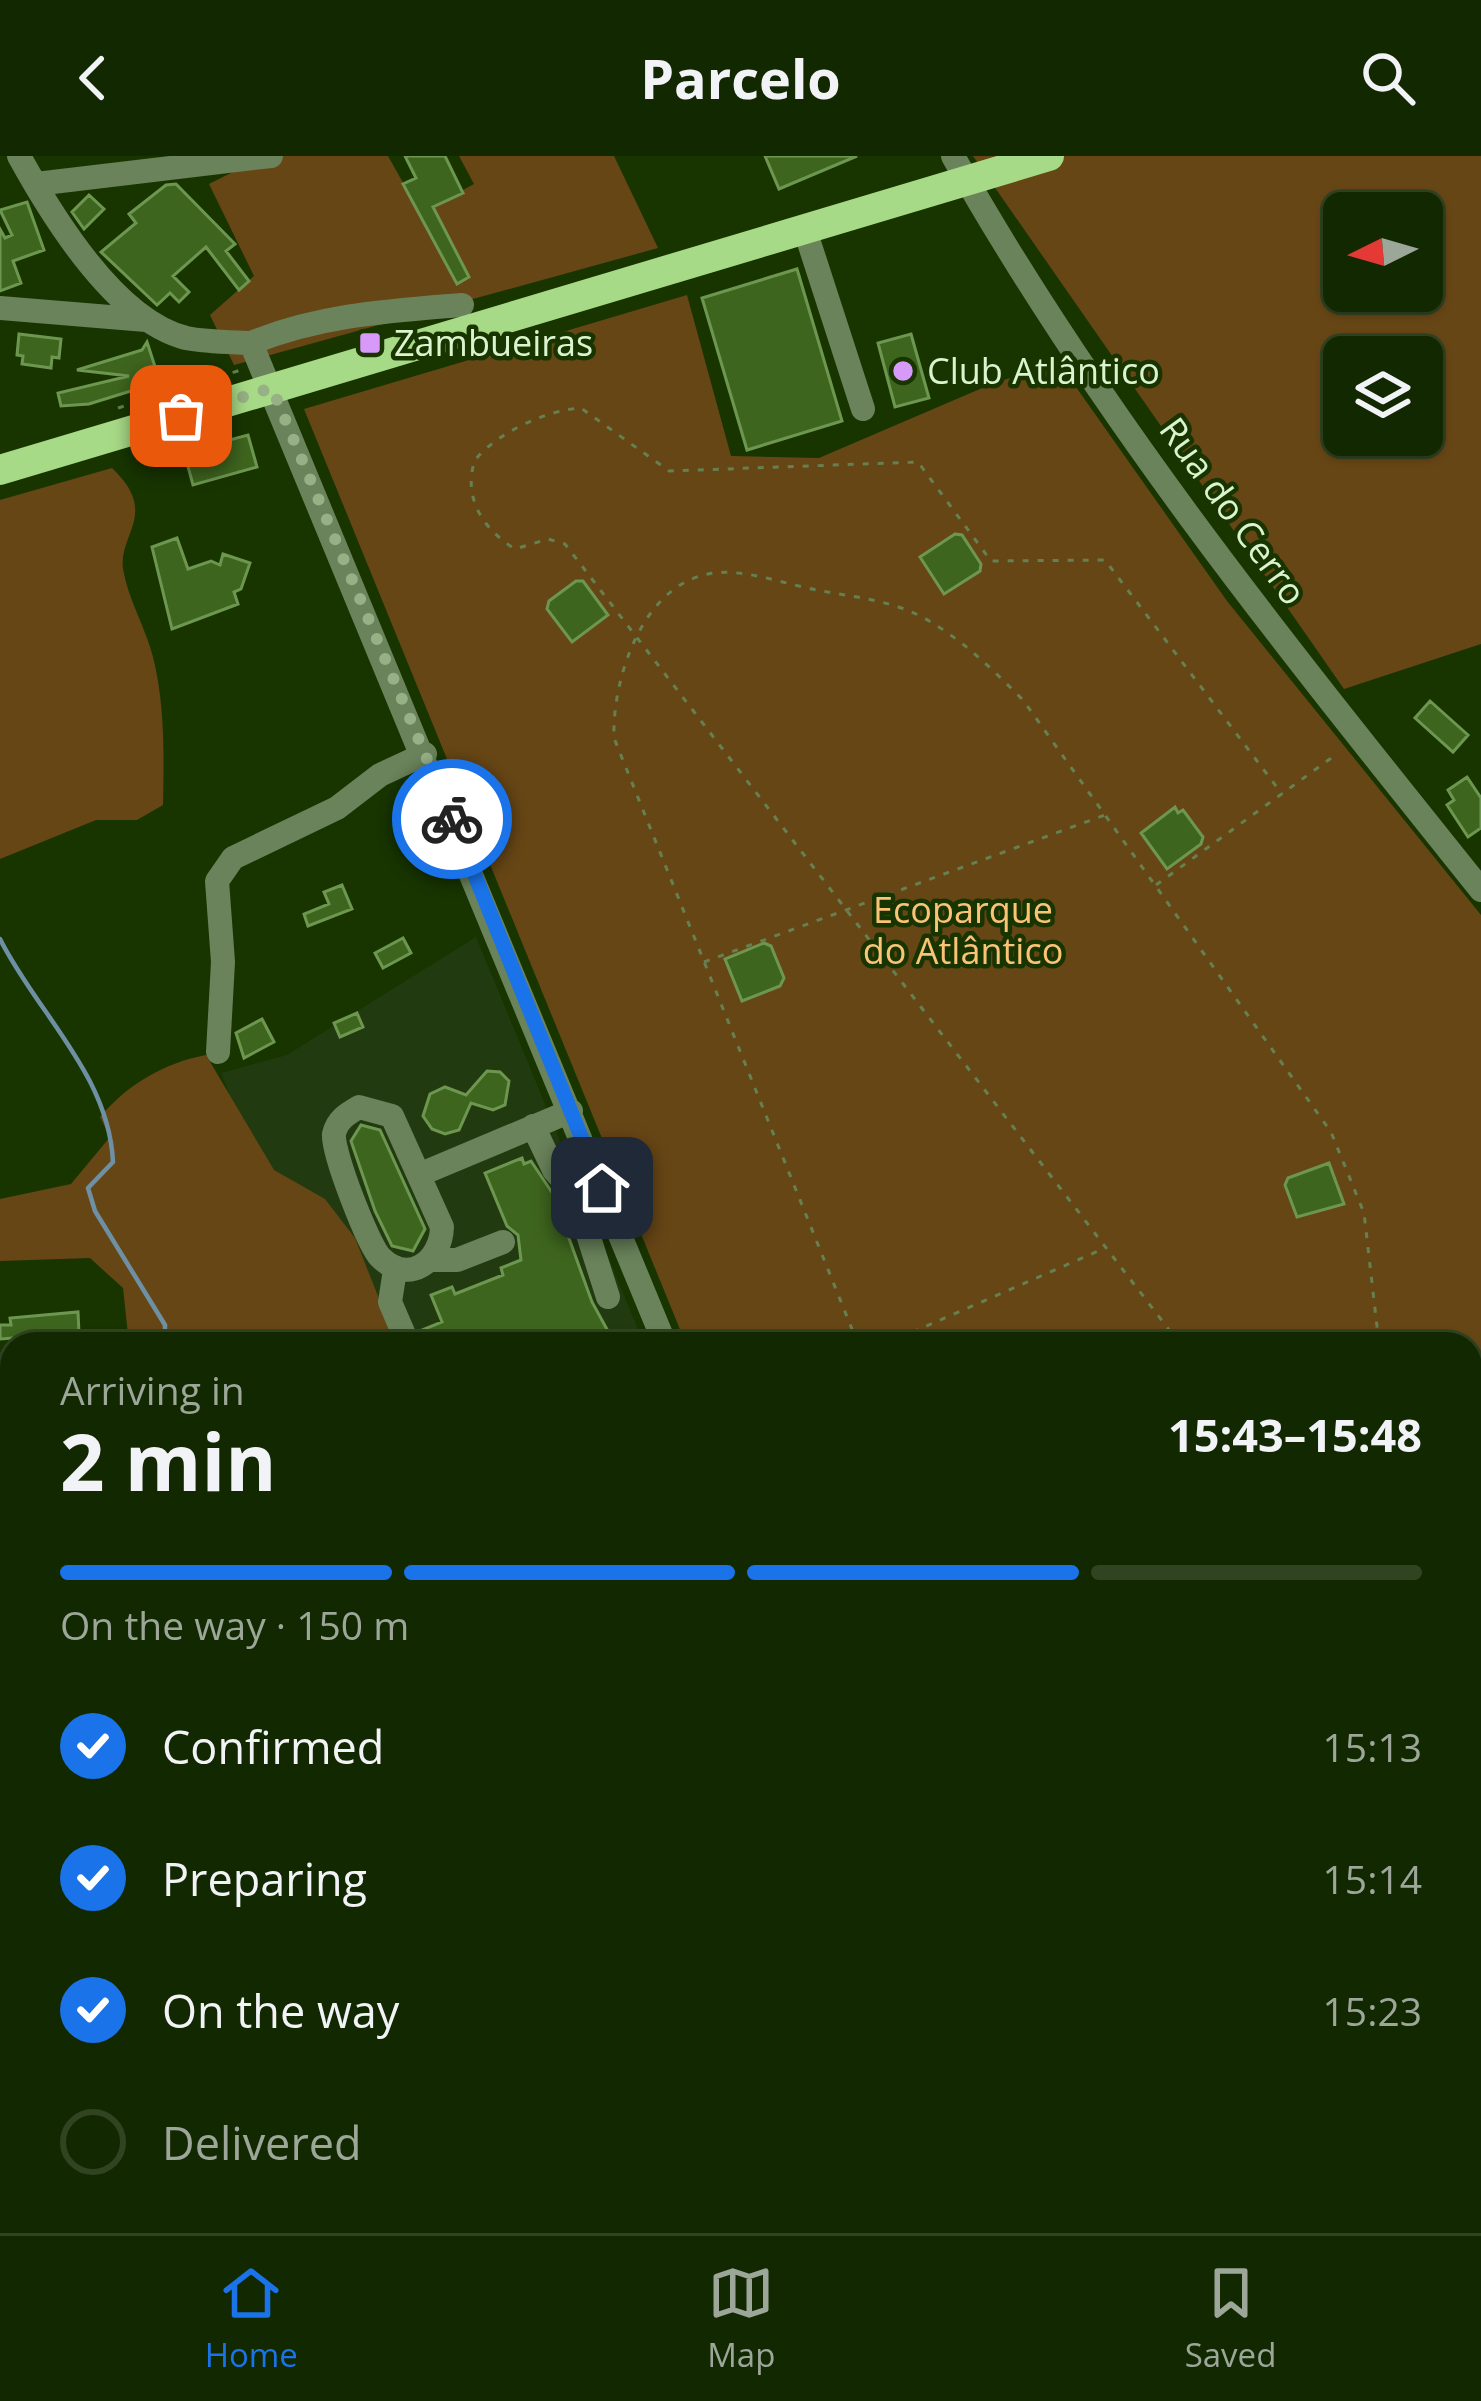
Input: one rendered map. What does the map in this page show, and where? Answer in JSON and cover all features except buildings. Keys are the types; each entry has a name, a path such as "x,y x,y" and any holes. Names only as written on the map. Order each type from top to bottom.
{"main road":[{"path":"0,470 803,227 959,167 1049,156"}],"street":[{"path":"20,156 67,235 146,320"},
{"path":"36,184 271,156"},
{"name":"Rua do Cerro","path":"959,167 1170,489 1481,890"},
{"path":"803,227 863,409"},
{"path":"0,308 146,320 185,338 251,344 298,324 353,314 462,305"},
{"path":"251,344 425,754 660,1332"},
{"path":"218,1052 223,962 217,881 233,858 337,808 380,776 425,754"},
{"path":"358,1108 392,1115 422,1174 442,1227 441,1245 432,1260 415,1270 395,1270 376,1254 336,1153 334,1134 342,1117 358,1108"},
{"path":"422,1174 571,1111"},
{"path":"533,1126 554,1170 575,1194 608,1297"},
{"path":"432,1260 457,1260 503,1242"},
{"path":"395,1270 390,1302 403,1332"}],"path":[{"path":"1171,1332 565,544 548,539 515,549 482,521 470,474 484,449 565,409 580,408 669,471 918,463 991,561 1105,560 1282,794"},
{"path":"853,1332 614,738 613,698 637,636 685,584 707,574 734,574 893,605 924,618 991,668 1022,700 1331,1132 1364,1214 1378,1332"},
{"path":"1156,885 1334,756"},
{"path":"702,963 1106,815"},
{"path":"913,1332 1106,1248"}],"shaded area":[{"path":"476,937 639,1332 322,1332 221,1073 287,1055"}],"green space":[{"path":"265,156 388,156 420,213 474,184 459,156 614,156 658,248 234,365 210,315 254,276 209,184"},
{"path":"973,156 1481,156 1481,644 1344,689"},
{"name":"Ecoparque do Atlântico","path":"687,295 731,456 819,458 994,383 1059,363 1227,601 1481,915 1481,1332 681,1332 304,409"},
{"path":"112,468 126,484 135,511 123,569 157,675 163,805 137,820 96,820 0,859 0,500"},
{"path":"206,1055 274,1170 325,1199 355,1238 392,1332 128,1332 123,1288 90,1258 0,1261 0,1199 71,1184 110,1137 100,1117 122,1095 176,1063"}],"waterway":[{"path":"0,939 99,1101 113,1162 88,1188 95,1211 165,1332"}],"way so far":[{"path":"181,416 272,388 452,819"}],"place":[{"name":"Zambueiras","path":"370,343"},
{"name":"Club Atlântico","path":"903,371"}],"route":[{"path":"452,819 602,1188"}]}
